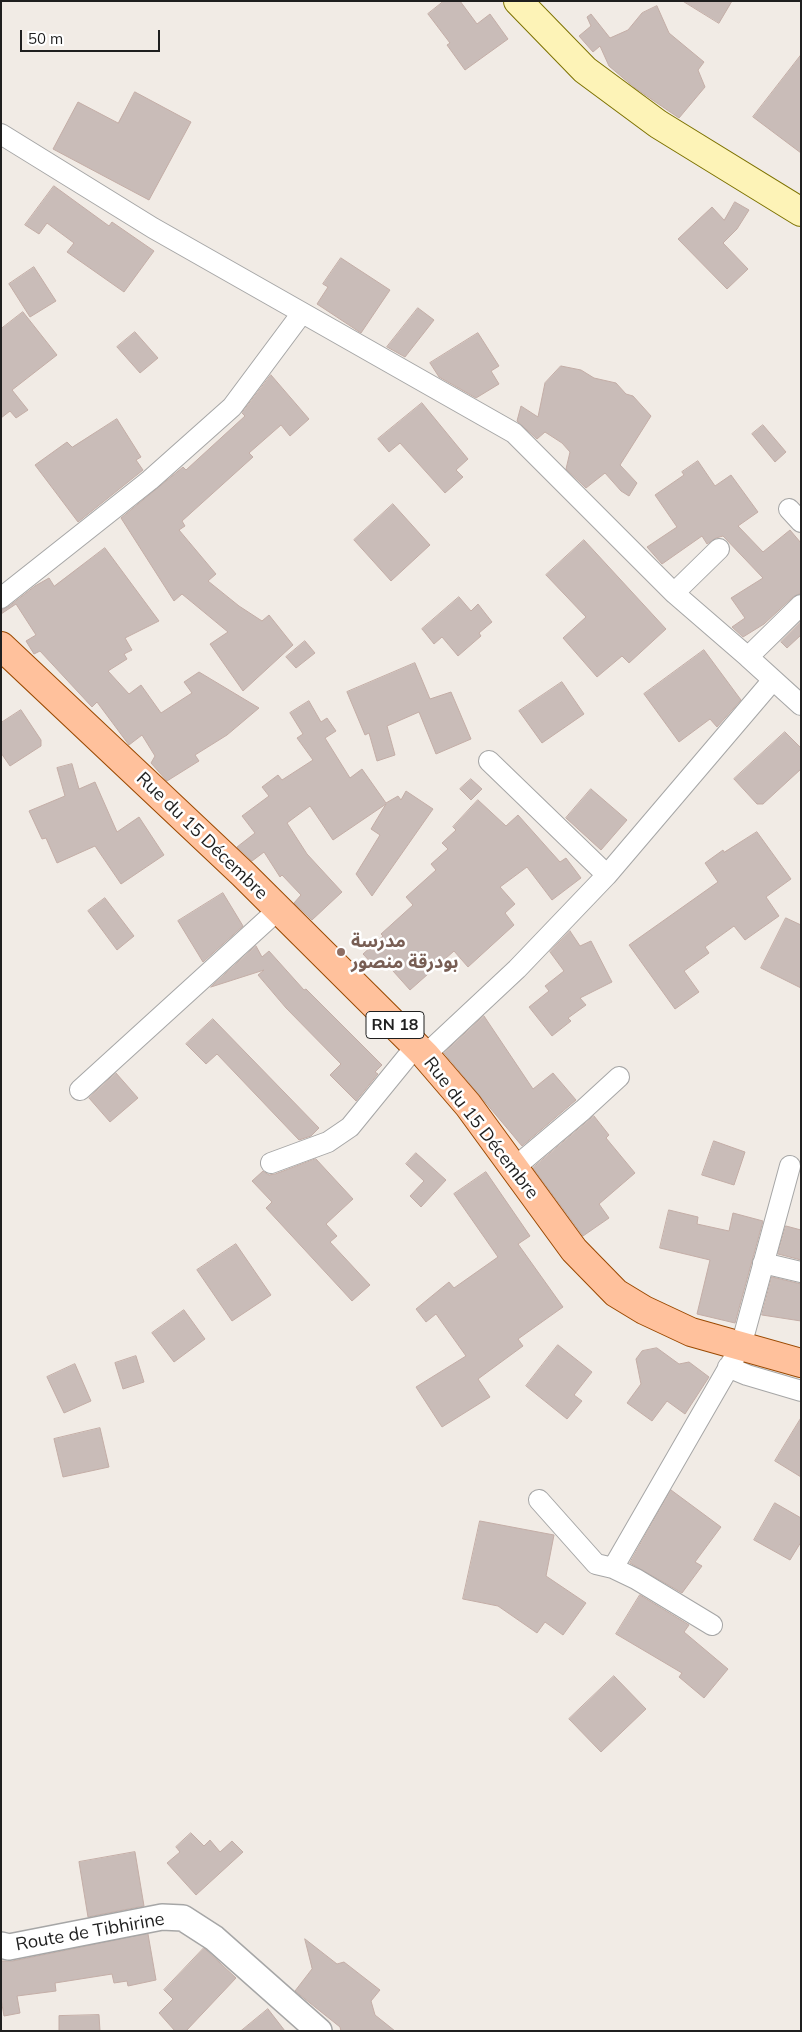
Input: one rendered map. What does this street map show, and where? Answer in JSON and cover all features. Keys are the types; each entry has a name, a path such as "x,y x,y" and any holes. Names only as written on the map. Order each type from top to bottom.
{"main road":[{"path":"518,1 586,70 658,124 801,212"},
{"name":"Rue du 15 Décembre","path":"1,646 279,909 420,1050 468,1105 574,1250 616,1293 644,1310 691,1332 734,1357 801,1363"}],"street":[{"path":"1,134 153,228 514,434 674,593 748,656 801,705"},
{"path":"1,598 150,480 232,407 302,313"},
{"path":"674,593 719,549"},
{"path":"748,656 801,605"},
{"path":"271,1164 328,1142 350,1127 420,1050 517,969 607,876 772,680"},
{"path":"489,761 607,876"},
{"path":"80,1090 279,909"},
{"path":"514,1168 619,1077"},
{"path":"613,1568 734,1357 790,1166"},
{"path":"763,1263 801,1272"},
{"path":"734,1357 746,1375 800,1389"},
{"path":"539,1500 596,1564 613,1568 636,1579 712,1625"},
{"name":"Route de Tibhirine","path":"1,1945 9,1947 162,1917 184,1918 214,1938 319,2031"}],"building":[{"path":"444,1 460,1 477,24 490,14 508,39 465,70 447,45 450,43 428,14"},
{"path":"683,1 732,1 719,23"},
{"path":"657,6 669,33 704,62 698,70 705,87 679,118 635,88 609,66 600,46 593,52 579,36 591,26 587,17 591,14 610,38 628,30 642,13"},
{"path":"801,55 801,153 753,117"},
{"path":"135,92 191,122 149,200 53,149 78,102 118,123"},
{"path":"54,186 109,226 112,222 154,251 124,292 67,252 74,243 47,223 39,234 25,225"},
{"path":"735,202 749,210 737,229 723,243 748,269 727,289 678,239 712,207 724,220"},
{"path":"341,258 390,290 361,333 317,304 328,287 323,284"},
{"path":"34,267 56,301 30,317 9,284"},
{"path":"418,308 434,320 405,357 387,347"},
{"path":"23,312 57,355 12,390 28,410 16,418 10,411 1,418 1,329"},
{"path":"135,332 158,358 140,373 117,347"},
{"path":"478,333 499,366 491,371 499,384 476,398 439,377 430,363"},
{"path":"561,366 581,370 594,378 616,383 626,394 633,396 651,416 620,465 637,483 629,496 621,491 605,473 586,488 566,469 570,452 562,443 545,432 537,439 517,421 521,406 538,417 545,383"},
{"path":"271,375 309,419 290,436 281,425 249,453 253,457 182,521 185,526 179,530 216,574 208,581 239,606 262,621 269,615 293,645 243,691 210,644 228,632 182,594 174,601 121,518 183,467 186,470 245,416 242,413"},
{"path":"422,403 468,459 456,470 463,477 445,493 400,443 389,452 378,439"},
{"path":"117,419 141,457 136,460 143,470 78,522 35,465 67,442 72,447"},
{"path":"763,425 786,452 775,462 752,434"},
{"path":"698,461 715,486 731,475 758,512 738,526 763,552 790,530 801,543 801,593 793,597 764,624 743,637 732,627 745,618 731,598 763,578 723,536 707,544 702,536 662,564 647,547 677,527 655,495 684,475 682,472"},
{"path":"393,504 430,545 391,581 354,540"},
{"path":"584,540 666,629 629,663 622,656 597,677 563,638 586,617 546,575"},
{"path":"105,548 159,621 125,638 132,650 124,654 127,659 108,671 129,694 141,685 161,713 192,693 184,682 199,672 259,708 227,735 195,755 199,761 167,781 151,763 155,756 142,735 129,745 97,702 92,707 40,651 34,654 26,641 36,635 16,604 1,614 1,610 8,607 35,586 49,578 54,586"},
{"path":"459,597 471,611 478,604 492,622 479,633 481,636 458,656 442,637 434,644 422,629"},
{"path":"801,622 801,635 787,648 781,642"},
{"path":"305,641 315,653 296,668 286,657"},
{"path":"704,650 741,700 717,727 710,719 679,742 644,694"},
{"path":"415,663 430,699 451,692 471,739 436,754 419,712 387,726 395,755 377,761 369,733 365,735 347,692"},
{"path":"562,682 584,714 542,743 519,711"},
{"path":"309,701 321,722 327,718 336,731 325,738 350,778 362,769 386,803 398,796 401,800 406,791 433,809 372,896 356,874 380,835 371,829 386,804 333,840 310,806 287,823 307,854 342,892 312,920 294,903 301,895 282,875 280,877 264,852 252,861 237,847 255,833 242,816 269,796 262,787 278,775 282,780 313,760 297,738 303,734 290,713"},
{"path":"21,710 41,740 41,746 10,766 1,753 1,723"},
{"path":"785,732 801,748 801,769 763,804 757,804 734,779"},
{"path":"72,764 79,789 95,782 117,832 139,817 164,855 121,884 95,846 57,863 46,838 42,839 29,811 65,796 57,768"},
{"path":"471,779 482,789 471,800 460,789"},
{"path":"591,789 627,820 601,850 566,818"},
{"path":"478,800 506,826 518,815 560,862 566,858 581,878 552,900 527,867 500,887 515,904 505,913 514,925 468,967 454,951 410,990 385,962 377,969 363,954 383,936 381,934 413,905 406,897 436,870 431,864 448,849 442,843 456,830 453,827"},
{"path":"757,832 791,879 766,897 779,916 745,940 734,926 705,947 709,953 684,971 699,992 675,1009 629,945 718,882 705,863 723,850 724,852"},
{"path":"223,893 243,926 203,962 178,921"},
{"path":"105,898 134,936 117,950 88,911"},
{"path":"786,918 801,925 801,988 761,968"},
{"path":"570,931 580,946 591,941 612,982 580,998 586,1005 568,1018 571,1021 552,1036 529,1007 549,991 545,986 564,971 550,952"},
{"path":"256,946 262,957 269,951 304,990 306,989 382,1065 375,1072 378,1074 356,1101 330,1075 341,1064 286,1008 258,975 264,970 211,987"},
{"path":"484,1016 533,1089 553,1073 576,1100 522,1146 444,1053"},
{"path":"213,1019 319,1128 311,1136 299,1140 217,1054 206,1064 186,1044"},
{"path":"116,1073 138,1098 110,1122 89,1098"},
{"path":"594,1116 609,1135 606,1138 635,1173 599,1204 609,1218 583,1236 533,1168"},
{"path":"714,1141 745,1152 734,1185 702,1175"},
{"path":"416,1153 446,1180 421,1207 410,1196 424,1181 406,1164"},
{"path":"316,1159 353,1199 326,1224 337,1236 330,1242 370,1285 352,1301 266,1208 272,1202 252,1181 263,1171 269,1175 275,1174"},
{"path":"486,1172 530,1236 518,1244 563,1307 518,1339 523,1346 478,1379 490,1397 442,1427 416,1387 466,1356 436,1314 426,1322 416,1309 449,1282 454,1288 498,1257 454,1194"},
{"path":"669,1210 698,1217 697,1224 729,1231 733,1213 763,1221 735,1323 697,1314 710,1260 660,1248"},
{"path":"786,1226 801,1230 801,1260 778,1254"},
{"path":"236,1244 271,1295 232,1321 197,1270"},
{"path":"772,1277 801,1284 801,1321 762,1315"},
{"path":"184,1310 205,1339 174,1362 152,1333"},
{"path":"558,1345 592,1372 574,1395 582,1401 567,1419 526,1386"},
{"path":"657,1348 679,1364 689,1362 709,1377 685,1414 667,1401 652,1421 627,1403 641,1384 636,1359 642,1351"},
{"path":"136,1356 144,1382 123,1389 115,1363"},
{"path":"75,1364 91,1401 64,1413 47,1377"},
{"path":"801,1418 801,1477 775,1461"},
{"path":"100,1428 109,1467 63,1477 54,1439"},
{"path":"671,1490 721,1527 695,1562 702,1566 682,1593 630,1563"},
{"path":"775,1503 801,1518 801,1542 790,1560 754,1540"},
{"path":"480,1521 554,1535 546,1576 586,1603 563,1635 545,1622 537,1633 498,1606 463,1599"},
{"path":"640,1595 689,1625 684,1632 728,1669 704,1698 679,1677 682,1673 616,1634"},
{"path":"614,1676 646,1709 601,1752 569,1719"},
{"path":"191,1833 204,1846 210,1840 220,1852 232,1841 243,1852 196,1895 167,1863 180,1852 176,1847"},
{"path":"135,1852 144,1906 88,1917 79,1862"},
{"path":"148,1934 156,1980 128,1986 127,1981 114,1983 112,1974 55,1983 56,1991 17,1996 20,2013 4,2016 1,1999 1,1961 12,1961"},
{"path":"305,1939 337,1964 344,1962 380,1990 371,2001 375,2015 395,2031 341,2031 340,2027 295,1991 312,1969"},
{"path":"204,1948 236,1978 186,2031 175,2031 159,2013 173,1999 164,1990"},
{"path":"268,2009 285,2031 241,2031"},
{"path":"99,2015 100,2031 59,2031 59,2016"}],"place":[{"name":"مدرسة بودرقة منصور","path":"341,952"}]}
